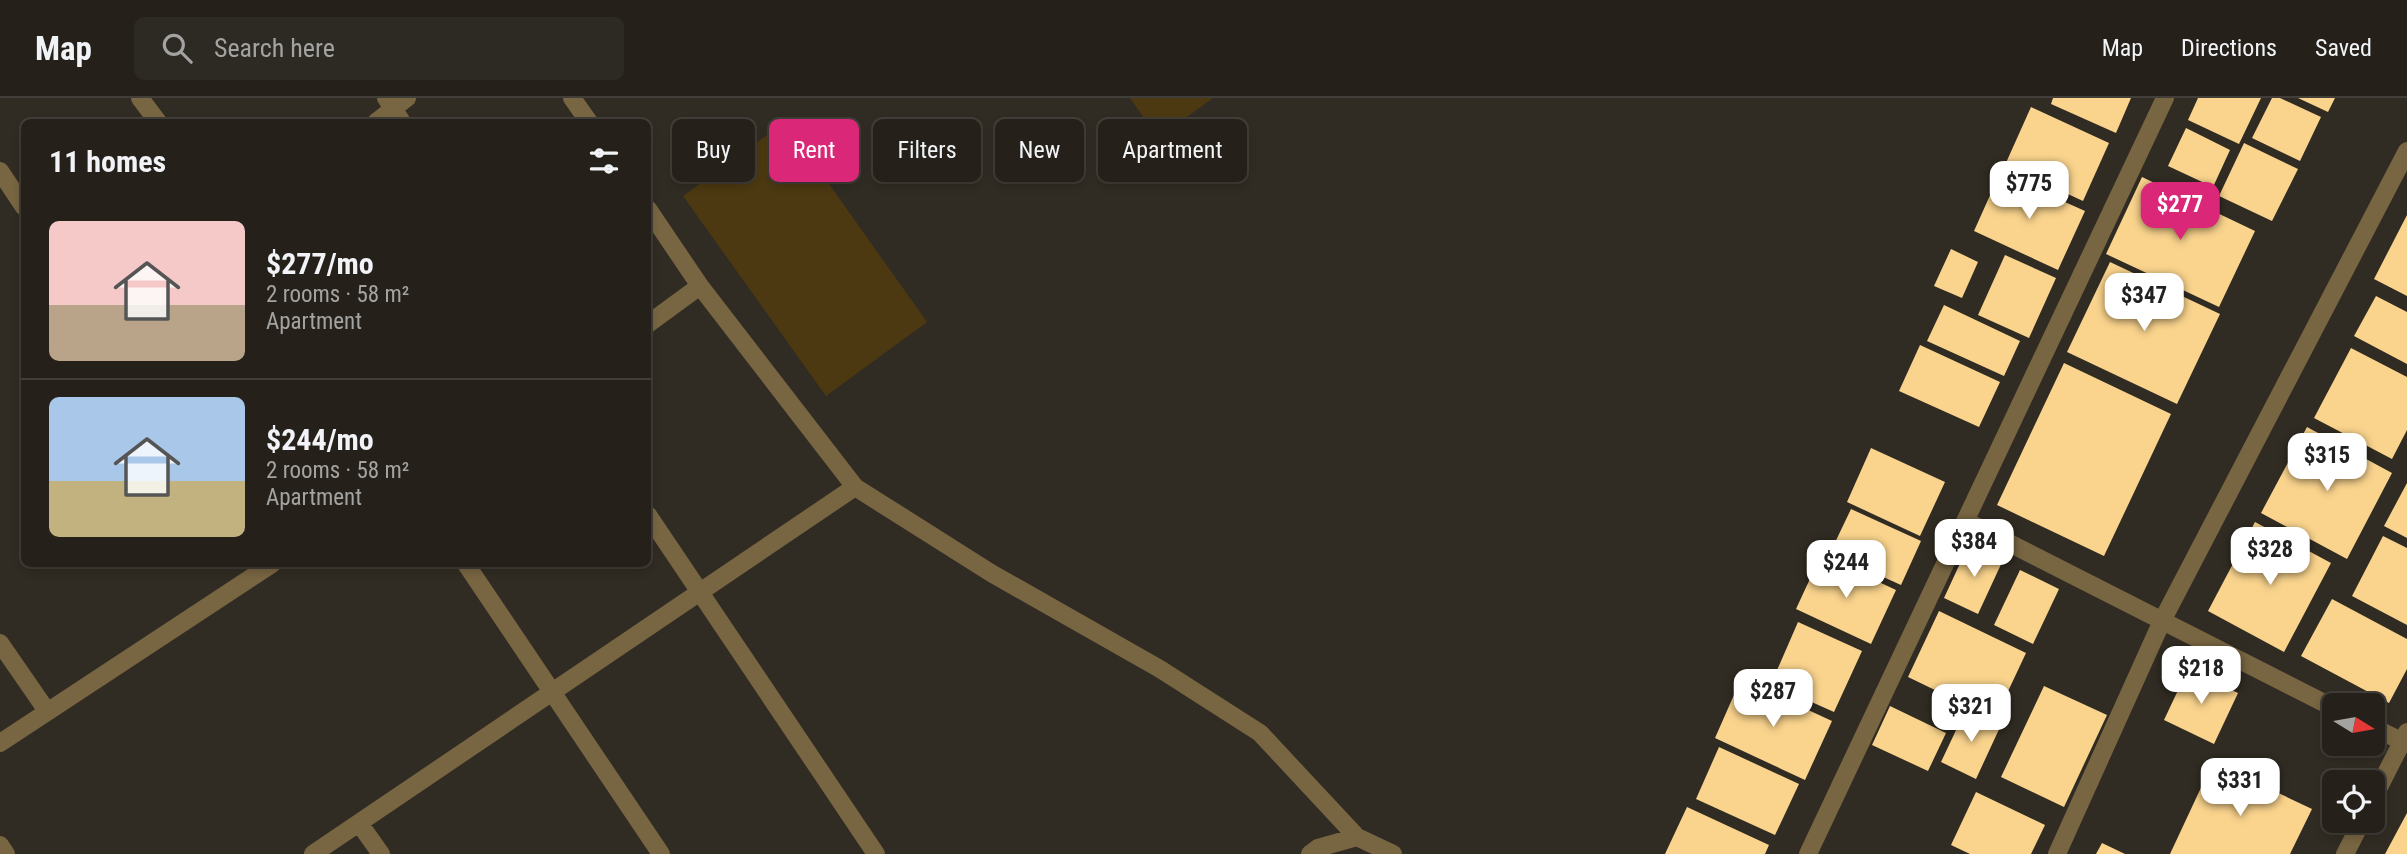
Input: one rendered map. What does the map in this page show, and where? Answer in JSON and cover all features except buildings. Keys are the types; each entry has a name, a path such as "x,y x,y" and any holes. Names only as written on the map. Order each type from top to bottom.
{"street":[{"path":"140,98 156,119"},
{"path":"572,98 587,119"},
{"path":"1808,854 2165,98"},
{"path":"380,119 397,107"},
{"path":"2057,854 2162,621 2407,151"},
{"path":"0,171 21,202"},
{"path":"651,213 700,286 855,487 991,573 1160,669 1260,733 1357,837 1393,854"},
{"path":"651,322 700,286"},
{"path":"313,854 855,487"},
{"path":"651,520 877,854"},
{"path":"1966,521 2322,702"},
{"path":"0,743 267,567"},
{"path":"468,567 661,854"},
{"path":"0,643 47,711"},
{"path":"2385,732 2405,739 2385,776"},
{"path":"359,823 381,854"},
{"path":"2345,854 2356,833"},
{"path":"1310,854 1318,848 1357,837"},
{"path":"0,845 6,854"}],"shaded area":[{"path":"1130,98 1213,98 1184,119 1145,119"},
{"path":"769,134 769,182 828,182 927,322 826,396 683,196 702,182 755,182 755,144"}]}
